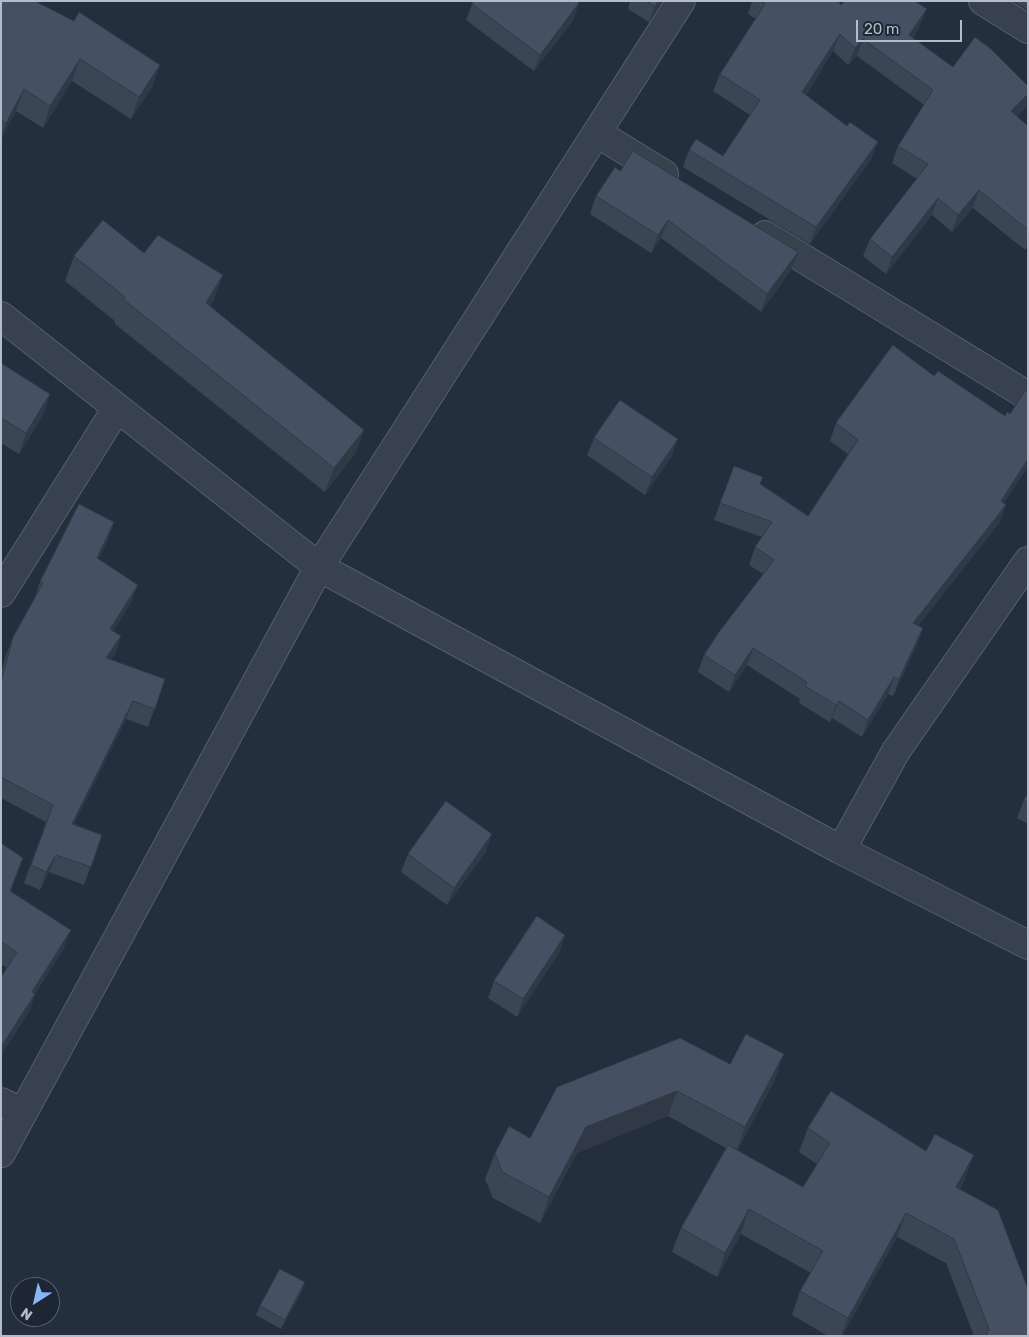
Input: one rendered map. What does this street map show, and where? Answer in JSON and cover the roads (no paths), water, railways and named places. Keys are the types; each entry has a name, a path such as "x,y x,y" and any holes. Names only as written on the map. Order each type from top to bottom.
{"street":[{"path":"1,1153 12,1107 319,567 681,1"},
{"path":"982,1 1028,29"},
{"path":"597,133 682,184"},
{"path":"741,220 1028,396"},
{"path":"1,316 319,567 841,850 1024,935"},
{"path":"1,593 117,408"},
{"path":"841,850 896,751 1028,561"}]}
